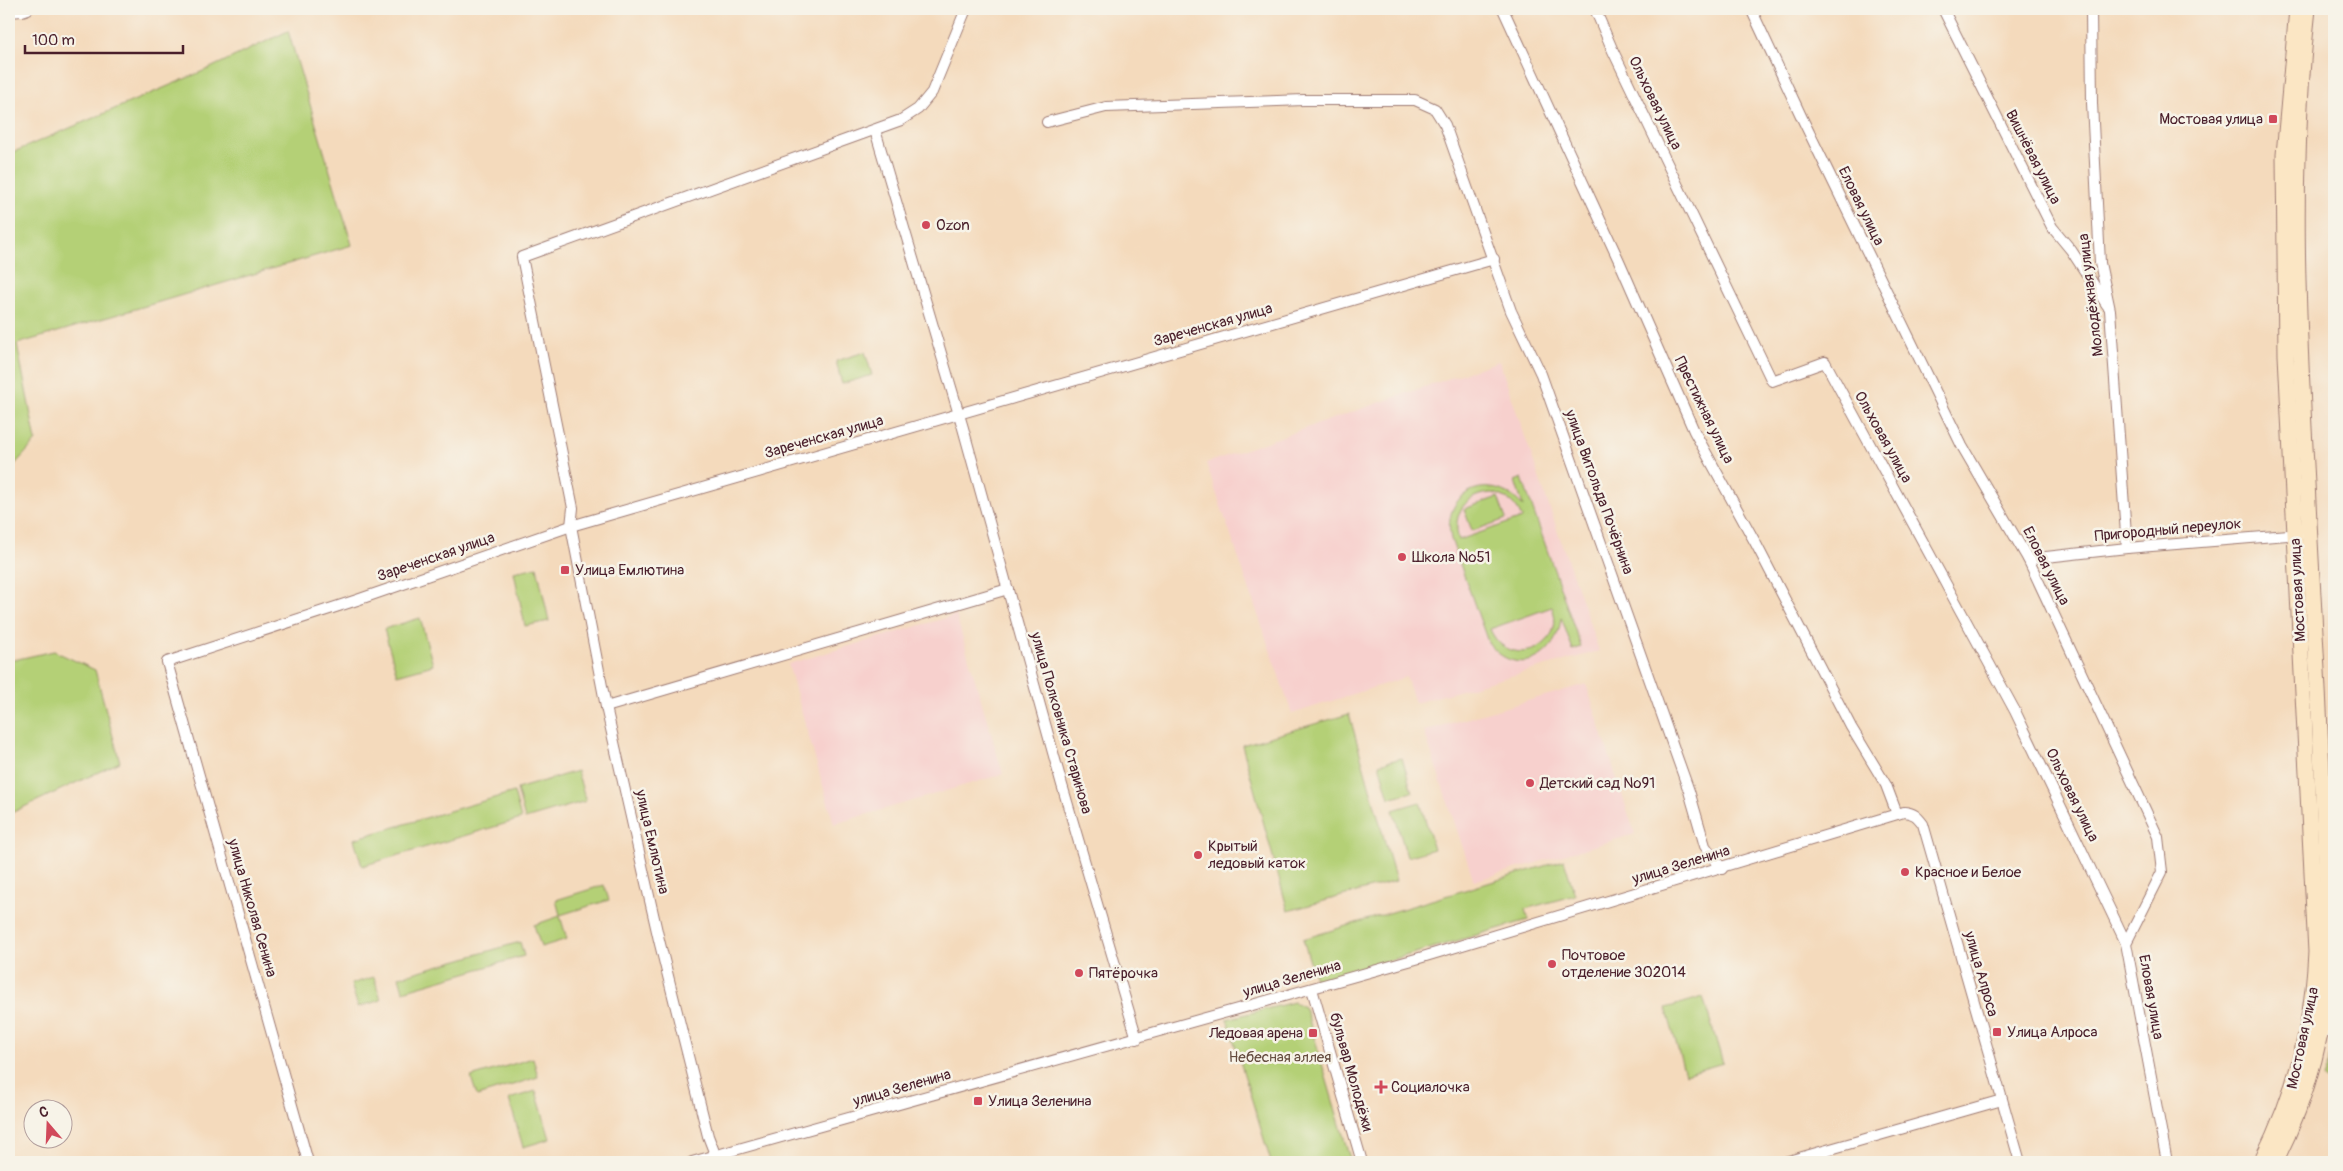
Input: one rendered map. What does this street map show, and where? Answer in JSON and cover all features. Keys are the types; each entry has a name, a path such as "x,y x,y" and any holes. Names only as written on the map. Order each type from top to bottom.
{"main road":[{"name":"Мостовая улица","path":"2275,1162 2288,1138 2304,1095 2320,1038 2327,997 2329,952 2302,534 2286,355 2284,198 2286,114 2297,9"},
{"name":"Мостовая улица","path":"2261,1162 2292,1091 2305,1042 2316,962 2302,534 2296,200 2300,98 2308,9"}],"street":[{"path":"9,12 28,9"},
{"path":"875,130 901,120 918,108 932,92 966,9"},
{"name":"Престижная улица","path":"1503,9 1620,263 1694,431 1756,542 1852,727 1886,785 1898,814"},
{"name":"Ольховая улица","path":"1595,9 1617,60 1772,381 1825,362 2015,711 2126,943"},
{"name":"Еловая улица","path":"1751,9 1962,446 2028,559 2158,837 2162,872 2126,943 2167,1162"},
{"name":"Вишнёвая улица","path":"1942,9 2052,227 2071,250 2110,310"},
{"name":"Молодёжная улица","path":"2091,9 2092,100 2100,263 2110,310 2127,548"},
{"name":"улица Витольда Почёрнина","path":"1047,122 1106,107 1304,100 1415,100 1434,110 1445,125 1511,310 1541,374 1689,791 1705,846 1722,869"},
{"name":"улица Полковника Старинова","path":"875,130 959,414 1062,785 1137,1039"},
{"name":"улица Емлютина","path":"717,1159 708,1136 678,1018 606,707 571,526 573,508 522,257 875,130"},
{"name":"Зареченская улица","path":"167,662 356,600 571,526 1494,259"},
{"name":"Пригородный переулок","path":"2028,559 2127,548 2302,534"},
{"path":"606,707 1008,589"},
{"name":"улица Николая Сенина","path":"167,662 308,1162"},
{"name":"улица Алроса","path":"1898,814 1911,812 1918,817 1922,824 2020,1162"},
{"name":"улица Зеленина","path":"692,1162 717,1159 1312,989 1722,869 1898,814"},
{"path":"2329,952 2334,970"},
{"name":"бульвар Молодёжи","path":"1312,989 1362,1162"},
{"path":"2320,1038 2326,1030 2334,1027"},
{"path":"1785,1162 2002,1100"}],"shaded area":[{"name":"Школа №51","path":"1499,361 1599,651 1415,703 1406,677 1292,714 1206,463"},
{"path":"956,615 1003,774 834,824 788,664"},
{"name":"Детский сад №91","path":"1586,684 1635,834 1474,881 1424,731"}],"green space":[{"path":"288,31 352,245 17,344 36,441 9,471 9,154 208,69"},
{"path":"865,352 872,375 842,384 836,361"},
{"path":"1522,478 1581,647 1573,650 1561,617 1558,632 1552,644 1543,654 1533,660 1522,662 1510,660 1498,653 1488,642 1451,539 1450,523 1453,509 1460,498 1470,491 1483,488 1496,489 1510,495 1523,506 1515,481","holes":["1493,493 1511,502 1522,518 1459,540 1457,522 1463,507 1475,497","1552,607 1555,621 1552,634 1534,650 1522,652 1510,649 1498,642 1490,629"]},
{"path":"1498,497 1506,519 1472,531 1464,509"},
{"path":"537,567 549,621 525,626 514,572"},
{"path":"420,618 433,665 397,675 384,629"},
{"path":"54,651 95,670 120,762 9,814 9,661"},
{"path":"1349,714 1396,881 1288,911 1242,745"},
{"path":"1402,758 1412,792 1389,798 1379,764"},
{"path":"577,771 586,801 525,819 517,789"},
{"path":"514,792 521,819 362,866 354,839"},
{"path":"1420,802 1434,849 1407,857 1393,810"},
{"path":"1564,860 1575,895 1525,909 1528,920 1316,982 1303,939"},
{"path":"604,885 609,900 560,915 556,900"},
{"path":"560,916 567,939 541,947 534,925"},
{"path":"520,942 524,956 403,991 399,977"},
{"path":"374,977 381,1000 358,1007 351,984"},
{"path":"1703,997 1723,1063 1685,1074 1666,1008"},
{"name":"Небесная аллея","path":"1294,1002 1304,1007 1307,1013 1351,1162 1271,1162 1227,1019"},
{"path":"2334,1048 2334,1086 2323,1079"},
{"path":"533,1058 538,1077 477,1096 471,1077"},
{"path":"536,1091 550,1139 523,1147 509,1099"}],"place":[{"name":"Мостовая улица","path":"2273,119"},
{"name":"Ozon","path":"926,225"},
{"name":"Школа №51","path":"1402,557"},
{"name":"Улица Емлютина","path":"565,570"},
{"name":"Детский сад №91","path":"1530,783"},
{"name":"Крытый ледовый каток","path":"1198,855"},
{"name":"Красное и Белое","path":"1905,872"},
{"name":"Почтовое отделение 302014","path":"1552,964"},
{"name":"Пятёрочка","path":"1079,973"},
{"name":"Улица Алроса","path":"1997,1032"},
{"name":"Ледовая арена","path":"1313,1033"},
{"name":"Социалочка","path":"1381,1087"},
{"name":"Улица Зеленина","path":"978,1101"}]}
